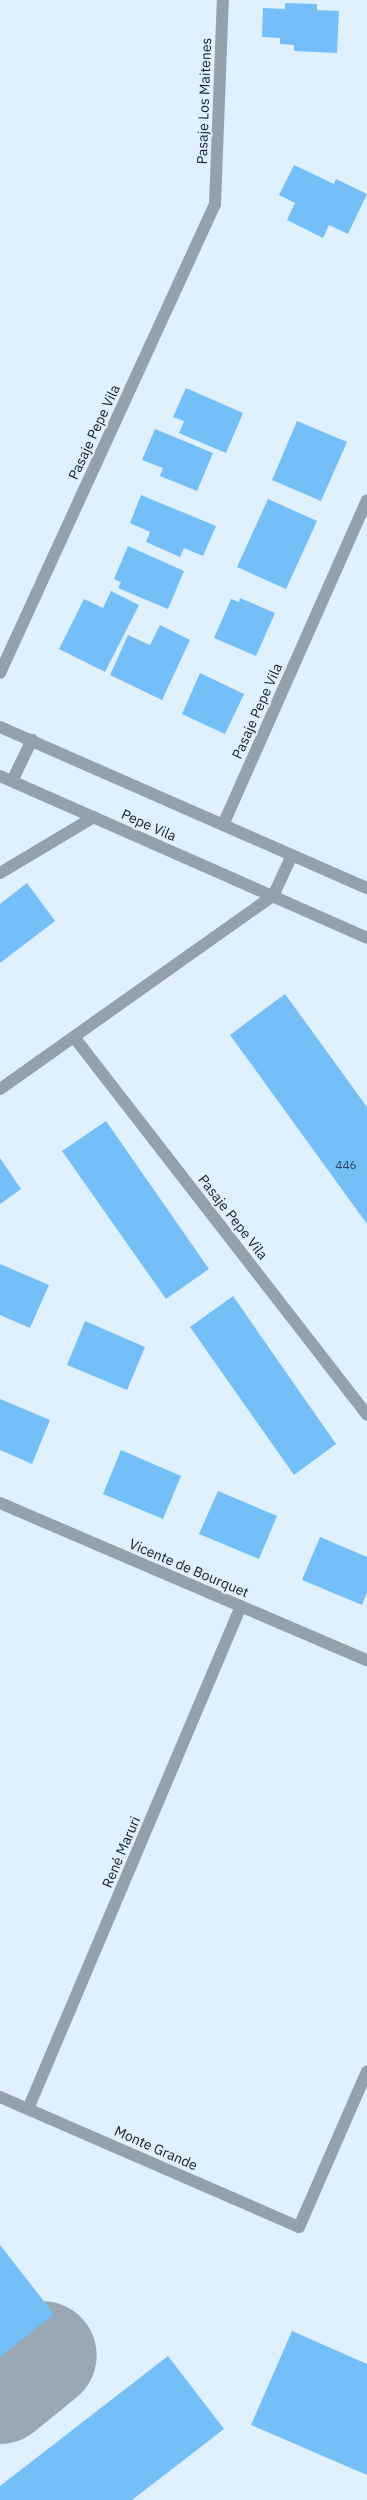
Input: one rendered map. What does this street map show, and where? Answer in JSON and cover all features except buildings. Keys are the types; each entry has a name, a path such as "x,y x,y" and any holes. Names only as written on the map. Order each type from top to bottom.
{"street":[{"name":"Pasaje Los Maitenes","path":"215,204 223,0"},
{"name":"Pasaje Pepe Vila","path":"0,673 215,204"},
{"name":"Pasaje Pepe Vila","path":"223,825 367,500"},
{"path":"0,726 367,888"},
{"path":"12,781 32,740"},
{"name":"Pepe Vila","path":"0,776 367,938"},
{"path":"0,873 94,817"},
{"path":"0,1089 273,896 292,855"},
{"name":"Pasaje Pepe Vila","path":"74,1037 367,1415"},
{"name":"Vicente de Bourquet","path":"0,1503 367,1660"},
{"name":"René Maruri","path":"28,2109 241,1606"},
{"name":"Monte Grande","path":"0,2097 299,2227 367,2071"}],"taxiway":[{"path":"0,2390 43,2355"}]}
